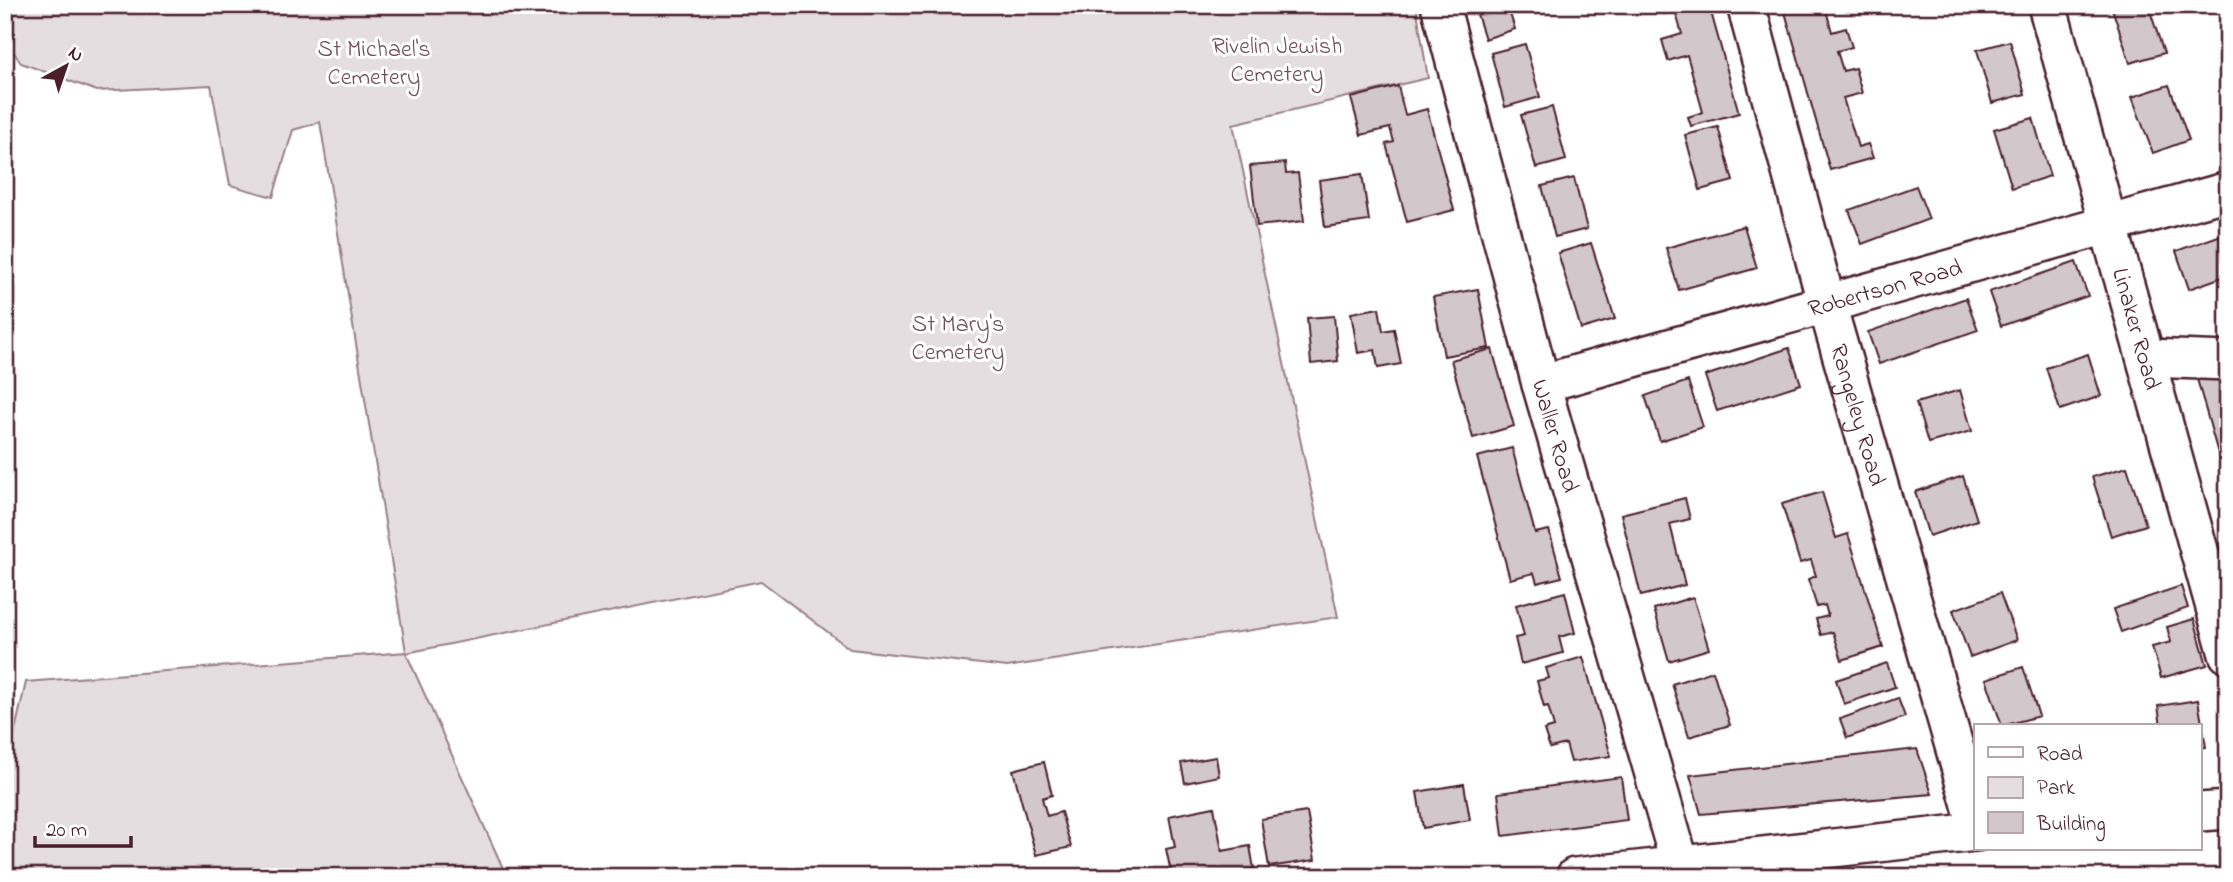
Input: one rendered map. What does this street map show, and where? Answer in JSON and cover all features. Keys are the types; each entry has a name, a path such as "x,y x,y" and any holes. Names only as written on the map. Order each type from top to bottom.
{"street":[{"name":"Waller Road","path":"1440,5 1541,384 1680,864"},
{"name":"Rangeley Road","path":"1746,5 1827,306 1974,815"},
{"name":"Linaker Road","path":"2047,5 2107,225 2148,358 2228,653"},
{"name":"Robertson Road","path":"1541,384 1827,306 2228,191"},
{"path":"2148,358 2228,361"},
{"path":"2202,812 2228,810"},
{"path":"1575,877 1974,832"}],"green space":[{"name":"St Mary's Cemetery","path":"5,5 1416,5 1428,78 1233,124 1338,617 1007,667 850,649 761,581 406,653 507,877 5,877 5,774 26,682 406,652 320,122 293,130 273,197 230,185 211,85 97,91 21,63 5,40"}],"building":[{"path":"1474,5 1507,5 1515,29 1485,39"},
{"path":"1661,5 1709,5 1739,113 1691,126 1688,117 1703,112 1687,55 1668,61 1662,40 1682,34 1675,10 1664,14"},
{"path":"1783,5 1837,5 1826,10 1832,32 1846,28 1852,47 1837,51 1843,71 1855,68 1862,93 1843,98 1858,147 1868,144 1873,158 1830,170"},
{"path":"2111,5 2148,5 2164,53 2130,63"},
{"path":"2010,41 2025,94 1992,103 1977,50"},
{"path":"1525,44 1540,97 1505,107 1491,53"},
{"path":"2169,85 2189,140 2153,153 2132,97"},
{"path":"1398,86 1405,115 1427,109 1454,210 1407,222 1386,144 1394,142 1390,128 1361,135 1351,98"},
{"path":"1552,107 1566,160 1536,168 1521,115"},
{"path":"2033,118 2050,176 2012,188 1994,129"},
{"path":"1718,127 1733,181 1700,190 1685,135"},
{"path":"1285,163 1286,174 1298,173 1304,221 1257,226 1250,166"},
{"path":"1362,174 1369,221 1325,227 1319,180"},
{"path":"1574,178 1587,229 1555,237 1542,186"},
{"path":"1916,186 1929,219 1862,244 1849,210"},
{"path":"1744,226 1757,268 1679,290 1666,248"},
{"path":"2224,234 2228,246 2228,275 2189,289 2176,251"},
{"path":"1591,243 1615,319 1581,329 1558,253"},
{"path":"2076,262 2088,296 2001,326 1989,292"},
{"path":"1478,289 1489,348 1444,356 1433,297"},
{"path":"1966,298 1978,330 1879,364 1868,332"},
{"path":"1379,308 1383,331 1394,329 1401,364 1378,368 1375,350 1358,353 1351,313"},
{"path":"1334,316 1338,361 1311,364 1307,318"},
{"path":"1789,348 1801,384 1717,411 1705,376"},
{"path":"1492,349 1514,426 1473,438 1451,360"},
{"path":"2088,354 2101,396 2060,410 2046,368"},
{"path":"2228,378 2228,489 2197,379"},
{"path":"1688,381 1703,427 1660,441 1645,396"},
{"path":"1960,390 1972,431 1928,443 1916,403"},
{"path":"1512,448 1535,533 1549,530 1562,577 1537,583 1534,573 1510,579 1477,457"},
{"path":"2127,467 2146,525 2111,536 2092,477"},
{"path":"1963,476 1977,520 1929,536 1915,492"},
{"path":"1822,492 1836,538 1848,534 1883,647 1842,660 1833,632 1821,635 1816,619 1828,616 1825,605 1817,607 1808,579 1816,576 1811,560 1800,563 1782,504"},
{"path":"1685,498 1690,519 1670,524 1685,585 1641,596 1621,514"},
{"path":"2181,586 2188,608 2121,632 2113,609"},
{"path":"1565,592 1575,633 1559,637 1563,653 1521,664 1515,638 1524,636 1516,605"},
{"path":"2000,593 2017,640 1970,657 1953,610"},
{"path":"1693,597 1709,649 1669,661 1654,609"},
{"path":"2194,619 2207,665 2161,678 2152,647 2171,642 2167,627"},
{"path":"1583,657 1611,756 1571,762 1566,744 1550,748 1544,730 1554,727 1548,706 1544,707 1537,681 1549,678 1546,668"},
{"path":"1887,663 1895,687 1844,704 1836,680"},
{"path":"2023,667 2039,716 2001,724 1986,679"},
{"path":"1713,671 1730,725 1689,737 1672,684"},
{"path":"1898,698 1905,717 1847,738 1840,719"},
{"path":"2198,700 2206,747 2202,748 2202,724 2161,724 2158,706"},
{"path":"1917,749 1932,794 1701,814 1690,775"},
{"path":"1216,757 1219,776 1185,783 1181,763"},
{"path":"1044,762 1052,795 1042,798 1047,816 1061,812 1071,847 1036,855 1013,770"},
{"path":"1621,777 1627,820 1503,836 1498,793"},
{"path":"1464,784 1470,820 1423,828 1417,792"},
{"path":"1214,807 1222,851 1250,846 1254,869 1216,877 1172,877 1166,849 1175,847 1169,816"},
{"path":"1307,812 1315,860 1269,867 1261,819"}],"park label":[{"name":"Rivelin Jewish Cemetery","path":"1277,59"},
{"name":"St Michael's Cemetery","path":"374,62"}]}
